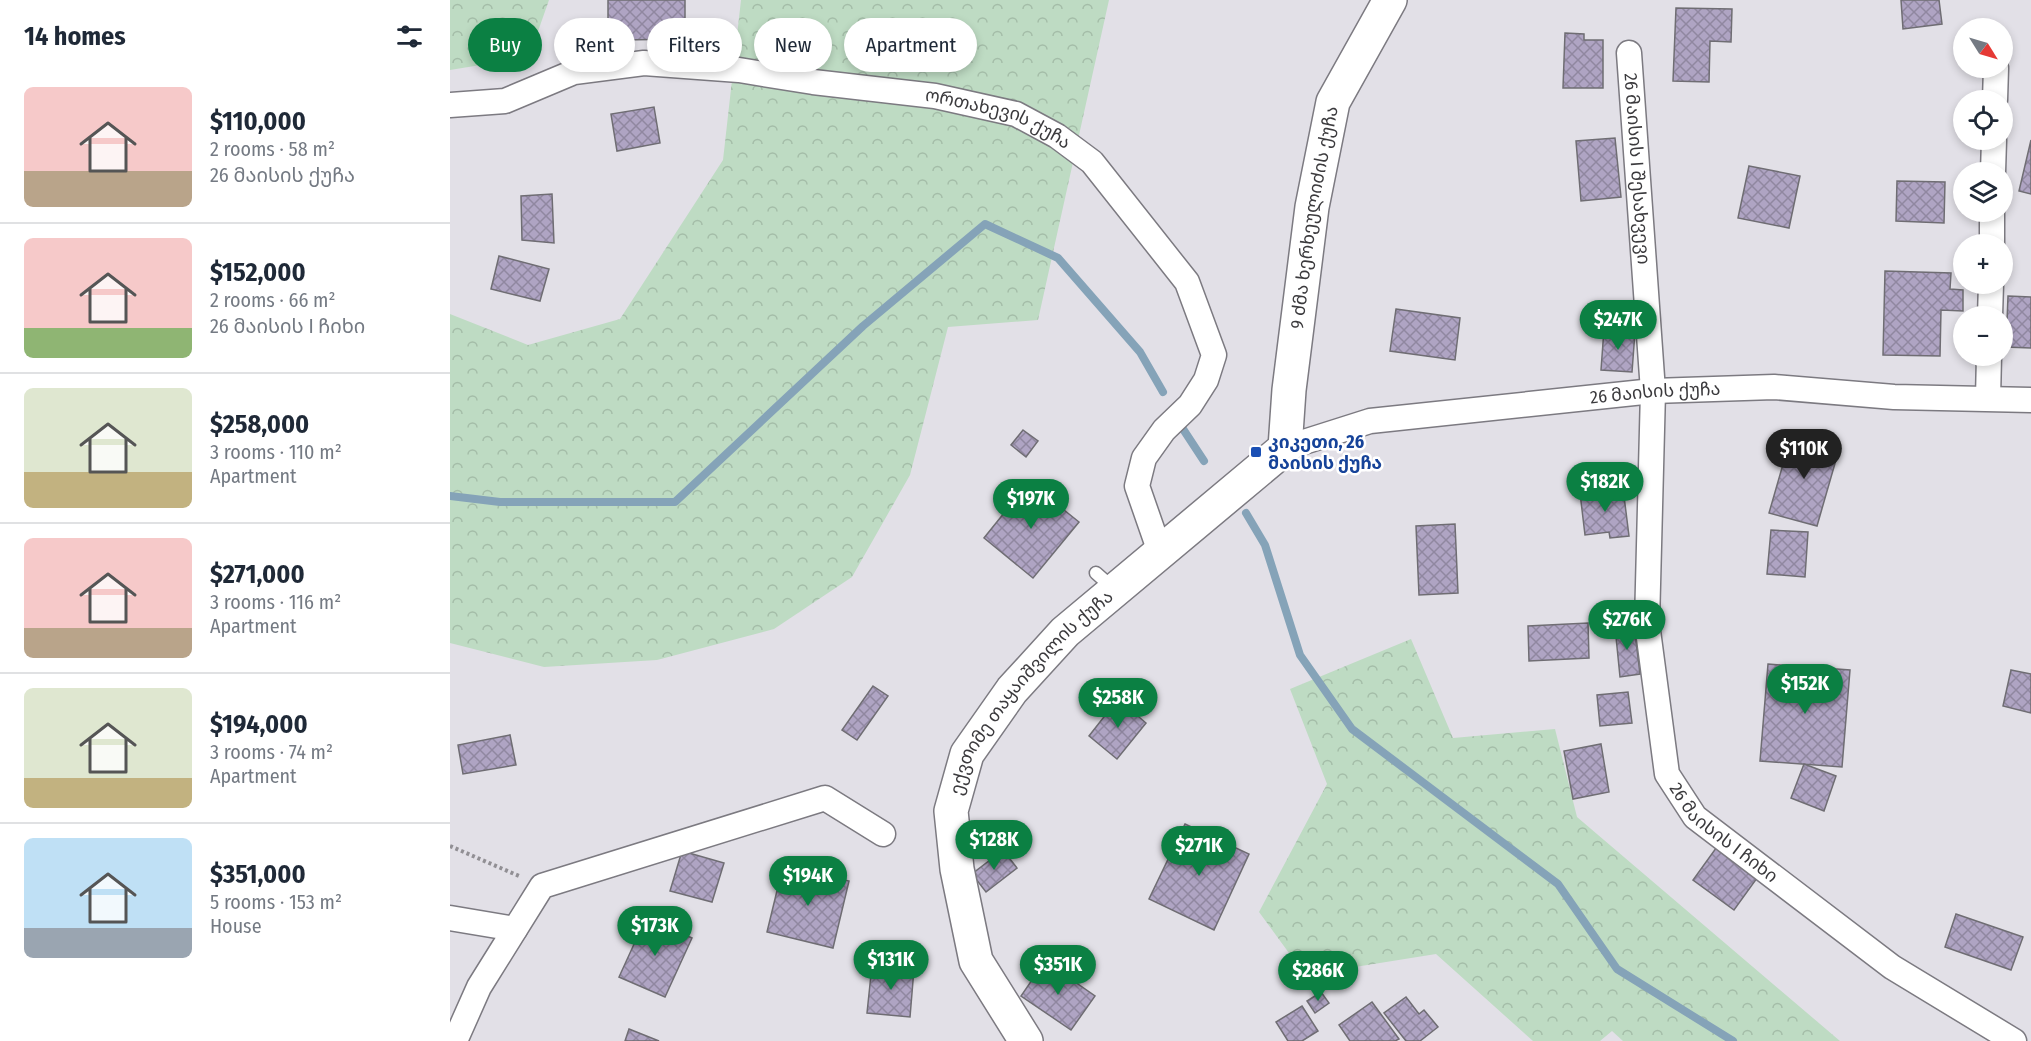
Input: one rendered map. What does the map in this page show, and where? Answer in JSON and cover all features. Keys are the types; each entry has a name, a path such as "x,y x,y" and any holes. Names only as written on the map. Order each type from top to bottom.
{"street":[{"name":"9 ძმა ხერხეულიძის ქუჩა","path":"1285,448 1288,390 1312,207 1333,102 1390,0"},
{"name":"26 მაისის I შესახვევი","path":"1629,52 1653,391"},
{"name":"ორთახევის ქუჩა","path":"450,105 505,101 574,72 644,63 739,70 813,82 935,96 1016,114 1057,136 1092,162 1187,282 1214,355 1206,380 1190,405 1164,430 1144,458 1137,486 1160,552"},
{"path":"1988,398 1989,366"},
{"name":"26 მაისის ქუჩა","path":"1285,448 1370,421 1653,391 1774,387 1894,397 2031,400"},
{"name":"26 მაისის I ჩიხი","path":"1653,391 1647,623 1667,774 1695,818 1892,967 2014,1041"},
{"name":"ექვთიმე თაყაიშვილის ქუჩა","path":"1026,1041 976,961 957,869 951,811 967,754 1012,690 1065,632 1106,581 1160,552 1285,448"},
{"path":"455,1041 479,987 542,886 825,798 883,834"},
{"path":"450,918 515,929"}],"path":[{"path":"450,846 542,886"}],"green space":[{"path":"450,0 549,0 542,20 542,18 468,18 468,67 450,70"},
{"path":"741,0 1109,0 1038,320 948,327 910,475 852,577 774,629 657,660 544,667 450,643 450,314 528,345 620,319 723,160 733,72 742,72 742,18 739,18"},
{"path":"1411,639 1453,738 1555,729 1577,817 1840,1041 1623,1041 1612,1031 1600,1041 1533,1041 1436,954 1305,975 1259,912 1327,784 1290,689"}],"building":[{"path":"608,0 685,0 685,18 647,18 647,40 635,40 635,18 608,18"},
{"path":"1901,0 1939,0 1942,24 1903,29"},
{"path":"1676,8 1732,9 1731,42 1710,41 1709,82 1673,81"},
{"path":"1565,33 1584,34 1584,40 1603,40 1603,88 1563,88"},
{"path":"654,107 660,143 617,151 611,114"},
{"path":"1615,138 1621,197 1581,201 1576,141"},
{"path":"2031,140 2031,194 2019,191"},
{"path":"1749,166 1800,176 1789,228 1738,218"},
{"path":"1897,181 1945,182 1944,223 1896,221"},
{"path":"552,194 554,243 522,240 521,196"},
{"path":"499,256 549,269 540,301 491,289"},
{"path":"1885,271 1951,273 1950,289 1953,289 1953,294 1963,294 1963,306 1953,306 1953,311 1941,310 1940,356 1883,355"},
{"path":"2008,296 2031,297 2031,348 2013,347 2013,306 2008,306"},
{"path":"1396,309 1460,318 1455,360 1390,351"},
{"path":"1604,329 1635,332 1632,372 1601,370"},
{"path":"1023,430 1038,441 1026,457 1011,445"},
{"path":"1792,433 1840,446 1817,526 1769,513"},
{"path":"1029,482 1079,522 1033,578 984,538"},
{"path":"1623,488 1629,536 1610,538 1609,532 1585,535 1580,493"},
{"path":"1455,524 1458,593 1419,595 1416,526"},
{"path":"1771,530 1808,532 1805,577 1767,574"},
{"path":"1588,623 1589,658 1529,661 1528,626"},
{"path":"1634,625 1640,674 1620,677 1615,627"},
{"path":"1768,664 1850,670 1842,767 1760,761"},
{"path":"2011,670 2031,674 2031,713 2003,706"},
{"path":"873,686 888,696 857,740 842,730"},
{"path":"1628,692 1632,723 1600,726 1597,695"},
{"path":"1118,699 1146,723 1117,759 1089,736"},
{"path":"510,735 516,765 463,774 458,745"},
{"path":"1601,744 1609,792 1573,799 1564,751"},
{"path":"1804,764 1836,776 1824,811 1791,798"},
{"path":"1185,824 1249,854 1214,930 1149,899"},
{"path":"1719,844 1760,874 1734,910 1693,880"},
{"path":"1003,850 1017,868 986,892 972,874"},
{"path":"682,851 724,863 712,902 670,891"},
{"path":"783,866 849,881 833,948 767,932"},
{"path":"1956,914 2023,937 2011,970 1945,947"},
{"path":"646,918 692,938 665,997 619,977"},
{"path":"1045,961 1095,996 1071,1030 1021,996"},
{"path":"872,965 914,969 910,1017 867,1013"},
{"path":"1321,992 1329,1003 1315,1013 1307,1001"},
{"path":"1406,997 1419,1014 1424,1010 1438,1027 1420,1041 1406,1041 1384,1013"},
{"path":"1372,1002 1399,1039 1395,1041 1350,1041 1339,1025"},
{"path":"1302,1006 1318,1031 1302,1041 1288,1041 1276,1022"},
{"path":"629,1029 659,1041 625,1041"}],"waterway":[{"path":"450,496 500,502 675,502 863,326 985,224 1058,258 1140,352 1163,392"},
{"path":"1183,429 1204,461"},
{"path":"1246,513 1265,545 1300,655 1352,729 1558,884 1617,969 1733,1041"}],"place":[{"name":"კიკეთი, 26 მაისის ქუჩა","path":"1256,452"}]}
